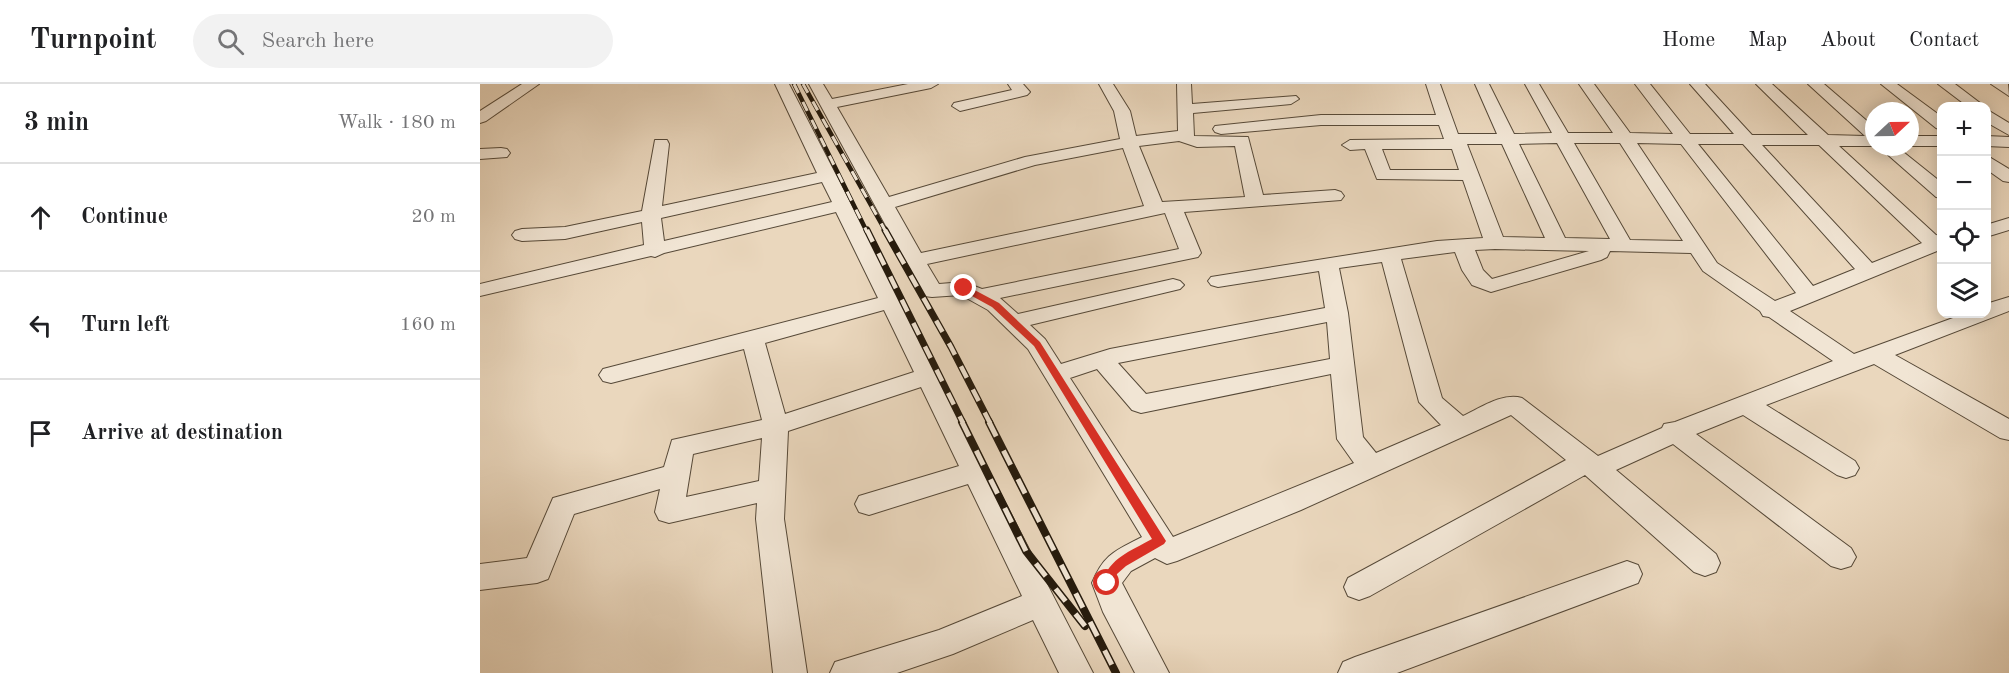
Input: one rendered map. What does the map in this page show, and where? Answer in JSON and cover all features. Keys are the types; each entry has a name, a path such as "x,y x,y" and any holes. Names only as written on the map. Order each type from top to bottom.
{"street":[{"path":"480,118 532,84"},
{"path":"782,84 1076,673"},
{"path":"816,84 932,291 964,288 996,305 1037,344 1167,552 1513,404 1591,464 1705,563"},
{"path":"828,105 931,84"},
{"path":"960,106 1022,92 1015,84"},
{"path":"979,296 1191,253 1129,142 1122,111 1106,84"},
{"path":"1184,84 1186,139 1189,142 1282,140"},
{"path":"1433,84 1452,139 1457,141 1496,243"},
{"path":"1482,84 1558,244"},
{"path":"1532,84 1624,246"},
{"path":"1586,84 1625,138 1710,267 1850,362"},
{"path":"1642,84 1810,296"},
{"path":"1697,84 1869,272"},
{"path":"1763,84 1929,239 1937,242"},
{"path":"1815,84 1865,127"},
{"path":"1887,84 1937,122"},
{"path":"1945,84 1970,102"},
{"path":"1998,84 2009,91"},
{"path":"1185,109 1291,99"},
{"path":"1991,117 2009,130"},
{"path":"1221,129 1321,120 1446,120"},
{"path":"884,205 1031,161 1129,142 1186,135"},
{"path":"1350,145 1507,138 1865,141"},
{"path":"1242,141 1255,202"},
{"path":"1919,141 1937,141"},
{"path":"1991,141 2009,142"},
{"path":"654,251 651,214 661,144"},
{"path":"1372,144 1383,175 1470,175"},
{"path":"480,154 501,153"},
{"path":"1898,156 1937,190"},
{"path":"1991,164 2009,177"},
{"path":"522,235 565,233 827,176"},
{"path":"915,260 1164,208 1335,196"},
{"path":"480,290 843,205"},
{"path":"1991,229 2009,224"},
{"path":"1218,281 1390,255 1496,243 1696,247"},
{"path":"1772,311 1937,244"},
{"path":"1463,246 1476,278 1483,284 1491,286 1594,256 1600,253 1598,245"},
{"path":"1390,255 1431,402 1459,427"},
{"path":"1328,264 1337,314 1350,438 1371,466"},
{"path":"1013,322 1173,285"},
{"path":"611,375 890,301"},
{"path":"1991,311 2009,304"},
{"path":"1056,374 1102,360 1337,314"},
{"path":"1359,587 1591,464 1850,362 1972,318"},
{"path":"753,339 776,426 770,519 790,673"},
{"path":"1875,354 2009,431"},
{"path":"1102,360 1141,404 1343,364"},
{"path":"772,489 669,512 681,447 776,426 928,376"},
{"path":"1745,404 1846,468"},
{"path":"1673,431 1841,557"},
{"path":"869,504 975,472"},
{"path":"480,577 537,570 563,506 676,474"},
{"path":"1152,673 1114,602 1107,583 1112,571 1121,562 1160,541"},
{"path":"1355,673 1627,574"},
{"path":"847,673 942,644 1041,602"}],"railway":[{"path":"794,84 867,232"},
{"path":"803,84 886,232"},
{"path":"867,230 963,423"},
{"path":"885,230 951,347 990,423"},
{"path":"962,422 1026,551 1085,626"},
{"path":"989,422 1116,673"}],"route":[{"path":"964,288 996,305 1037,344 1160,541 1121,562 1112,571 1107,583"}]}
